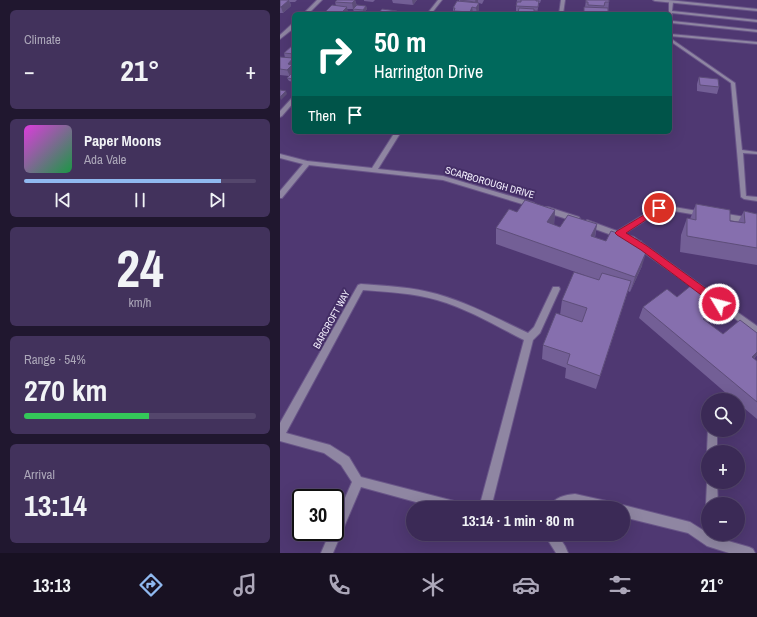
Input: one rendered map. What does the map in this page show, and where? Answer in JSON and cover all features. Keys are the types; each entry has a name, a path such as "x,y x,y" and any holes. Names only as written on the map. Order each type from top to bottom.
{"street":[{"path":"308,12 320,0"},
{"path":"431,12 440,0"},
{"path":"561,12 563,0"},
{"path":"656,0 757,10"},
{"path":"280,38 292,27"},
{"path":"280,114 292,101"},
{"path":"375,170 397,134"},
{"name":"SCARBOROUGH DRIVE","path":"280,156 307,163 442,178 620,233 644,248 757,331"},
{"path":"280,196 307,163"},
{"path":"620,233 659,208 757,222"},
{"name":"BARCROFT WAY","path":"280,434 361,287 415,292 437,297 463,307 529,338"},
{"path":"487,501 529,338 537,330 556,289"},
{"path":"280,434 326,449 345,461 358,481 432,501"},
{"path":"327,553 358,481"},
{"path":"564,501 575,499 583,501"},
{"path":"630,513 690,528 701,533"},
{"path":"555,541 562,553"},
{"path":"719,541 749,553"}],"lane":[{"path":"671,2 671,12"},
{"path":"672,12 757,21"},
{"path":"672,22 757,31"},
{"path":"672,34 757,44"},
{"path":"672,41 733,83 744,197 757,199"},
{"path":"740,151 757,153"}],"building":[{"path":"280,0 289,0 280,7"},
{"path":"337,0 355,0 352,3 335,2"},
{"path":"460,0 476,0 475,2"},
{"path":"521,0 539,1 538,7 516,6 517,2 521,2"},
{"path":"586,0 609,0 609,2 605,2 604,6 588,5"},
{"path":"457,1 479,3 476,8 472,7 470,12 454,11 455,8 453,8"},
{"path":"332,5 347,7 342,12 325,12"},
{"path":"357,5 366,6 363,10 353,9"},
{"path":"584,7 608,8 608,12 584,12"},
{"path":"519,8 534,9 534,11 537,11 537,12 518,12"},
{"path":"382,9 397,11 396,12 380,12"},
{"path":"292,46 292,54 284,53"},
{"path":"280,57 292,58 288,64 292,65 287,70 280,69"},
{"path":"292,73 292,79 287,78"},
{"path":"699,77 718,79 719,87 700,85"},
{"path":"280,90 286,91 280,97"},
{"path":"525,200 555,210 547,222 560,227 568,215 597,224 591,236 606,241 611,231 642,241 639,248 647,250 635,277 496,228 509,209 517,212"},
{"path":"696,204 730,210 730,221 745,223 744,211 757,214 757,248 687,236 687,218 696,220"},
{"path":"574,272 599,280 602,273 631,281 600,376 567,364 570,354 543,345 556,313 582,322 587,308 562,300"},
{"path":"693,284 720,304 703,319 723,334 740,320 757,333 757,352 752,357 757,361 757,402 643,307 667,289 677,297"}],"route":[{"path":"659,208 620,233 644,248 719,304"}]}
